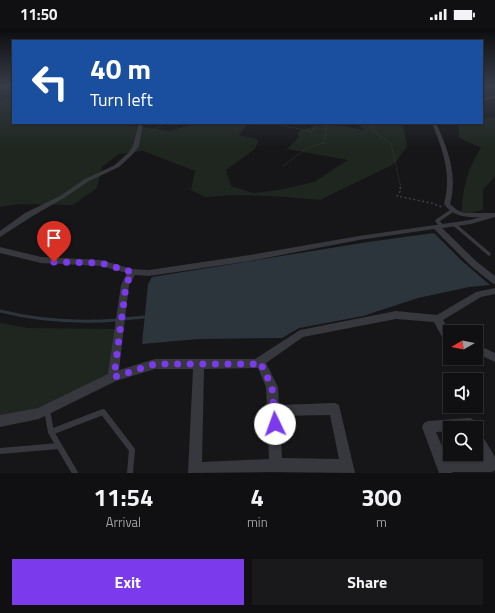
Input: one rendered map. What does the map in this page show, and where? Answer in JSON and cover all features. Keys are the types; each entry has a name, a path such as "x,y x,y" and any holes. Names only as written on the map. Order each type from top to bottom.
{"street":[{"path":"0,235 28,215 62,197 87,180 117,166 131,153 138,142 141,124"},
{"path":"434,124 451,169 451,193 447,204 452,211 466,215 495,215"},
{"path":"0,250 47,261 101,263 132,272 149,274 250,258 359,238 455,225 487,219 495,215"},
{"path":"439,227 474,264 495,281"},
{"path":"114,377 126,285 132,272"},
{"path":"0,421 39,412 114,377 155,364 257,364 300,334 396,315 438,319 478,294 495,291"},
{"path":"438,319 443,331"},
{"path":"483,352 495,358"},
{"path":"260,362 272,387 276,465"},
{"path":"199,364 195,471 276,465 347,469 335,409 274,410"},
{"path":"443,426 428,427 444,469 492,465 483,449"}],"lane":[{"path":"439,227 437,221 452,211"},
{"path":"455,225 489,254"},
{"path":"46,409 51,432 75,473"},
{"path":"51,432 103,412 132,450 130,473"},
{"path":"0,451 59,446"}],"path":[{"path":"138,138 164,124"},
{"path":"276,124 312,132 316,125 322,124"},
{"path":"282,168 307,148 324,143 327,124"},
{"path":"370,124 373,131 391,144 401,190 397,196 431,203 452,211"}],"shaded area":[{"path":"0,107 12,107 12,124 128,124 169,131 194,124 247,124 239,135 259,140 255,149 226,170 231,186 253,193 279,190 314,182 348,160 287,149 299,137 297,132 323,125 339,125 366,131 356,124 403,124 407,147 394,164 320,200 273,196 231,195 205,197 191,190 195,171 143,151 119,154 102,167 97,188 73,205 20,204 0,207"},
{"path":"495,117 495,176 483,190 483,210 462,215 466,180 472,163 481,148 459,138 459,124 483,124 483,119"},
{"path":"434,233 461,260 490,285 469,287 418,298 363,316 299,328 282,338 198,339 142,344 148,284 152,277 368,242"},
{"path":"0,323 28,328 116,329 111,375 42,407 0,418"}],"waterway":[{"path":"0,311 44,319 88,321 118,320"},
{"path":"123,319 144,317"}],"route":[{"path":"54,262 84,261 101,263 132,272 126,285 114,377 155,364 257,364 260,362 272,387 275,424"}]}
